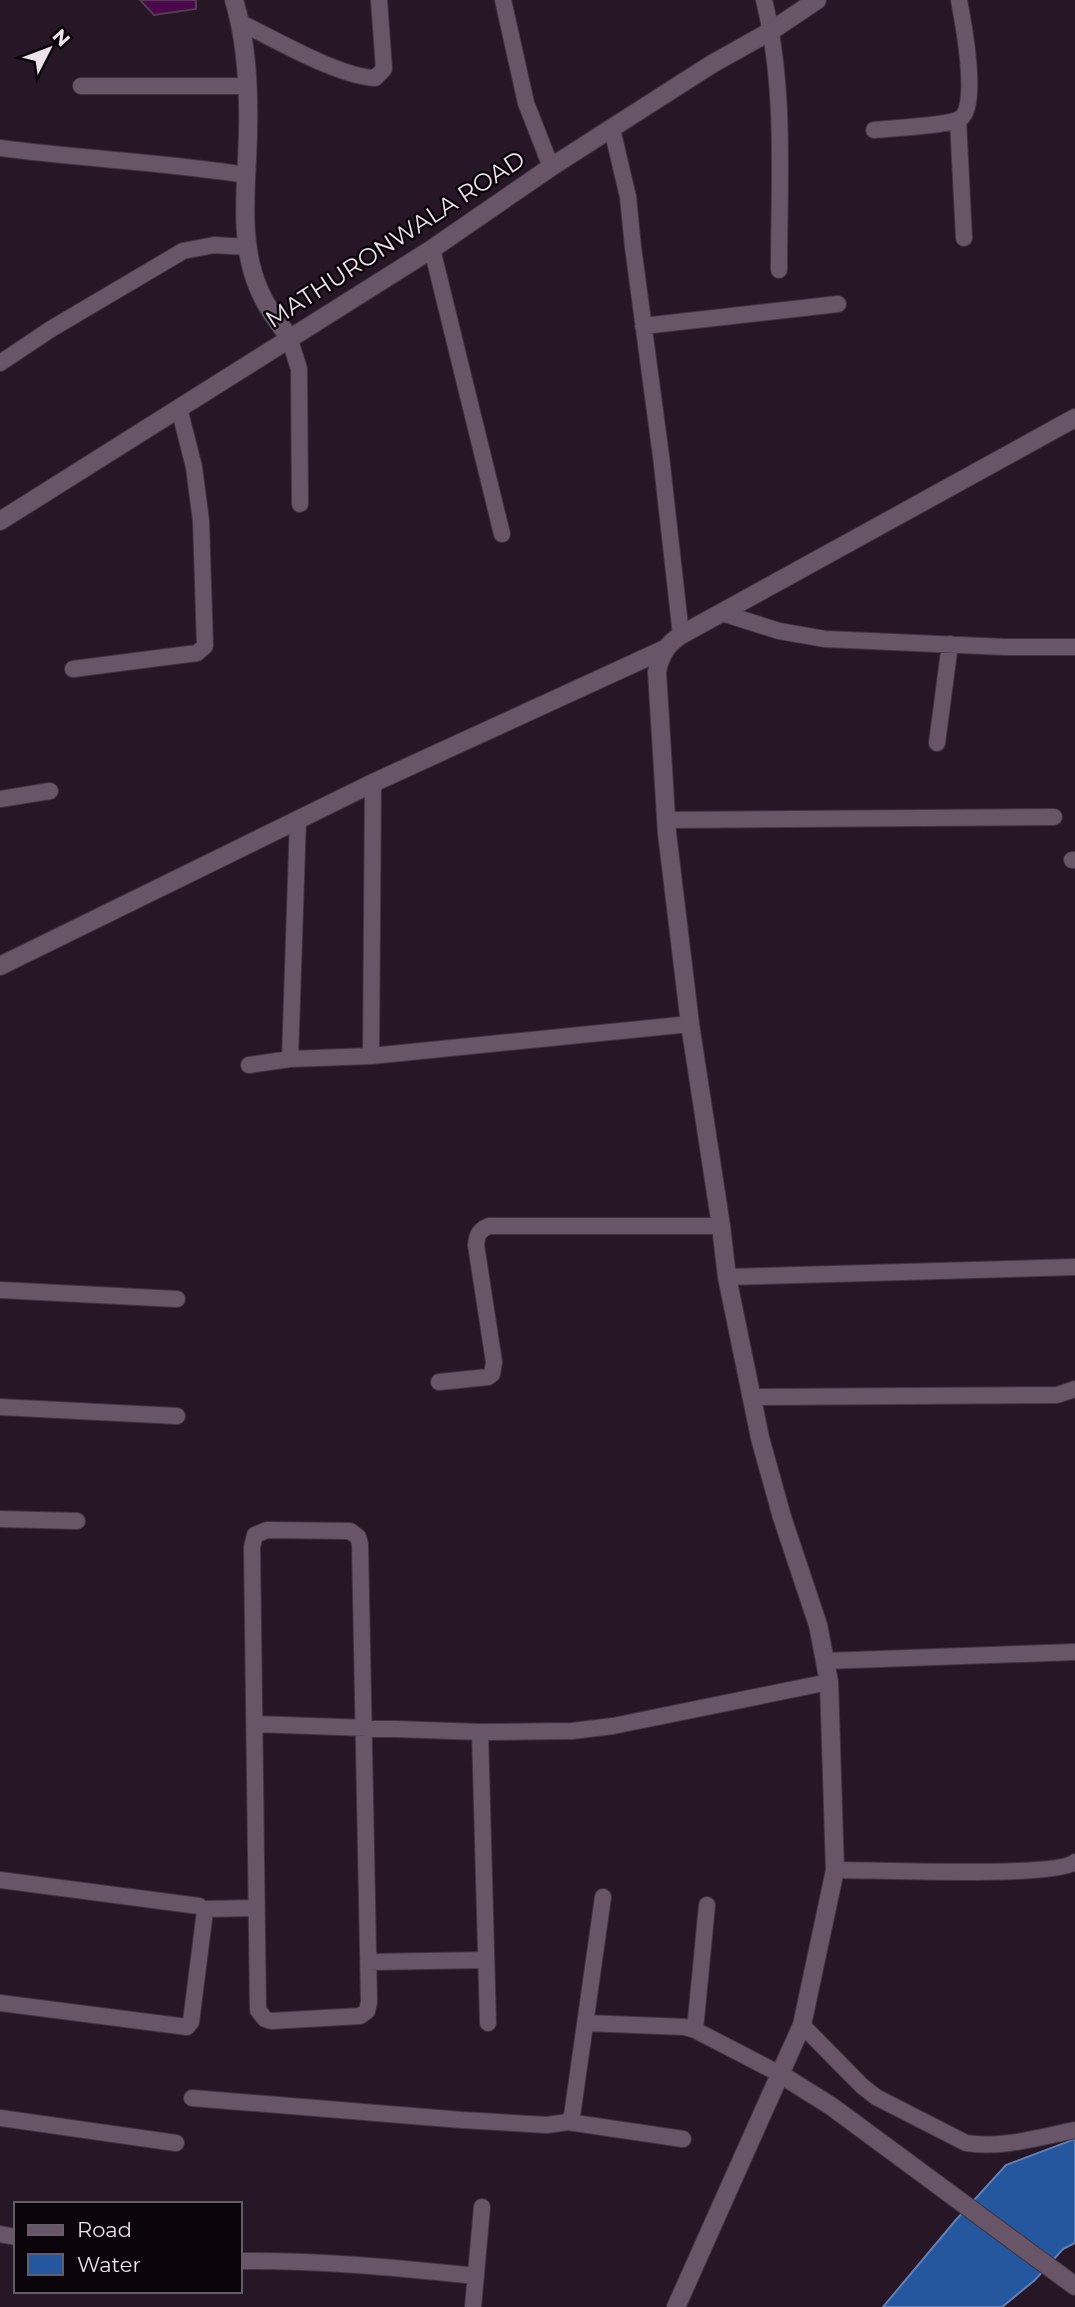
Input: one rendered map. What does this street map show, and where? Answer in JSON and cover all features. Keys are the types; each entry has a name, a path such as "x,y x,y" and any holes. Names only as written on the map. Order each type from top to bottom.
{"main road":[{"path":"233,0 241,23 248,86 244,194 247,247 257,286 289,337"},
{"name":"MATHURONWALA ROAD","path":"0,521 432,248 551,167 712,64 771,31 817,0"},
{"path":"0,966 373,783 665,649 681,635 1075,418"},
{"path":"665,649 657,672 666,820 690,1024 727,1277 751,1396 782,1517 812,1604 829,1682 835,1870 802,2025 676,2307"},
{"path":"780,2074 831,2106 1068,2281"}],"street":[{"path":"241,23 342,70 375,78 384,69 379,0"},
{"path":"503,0 526,103 551,167"},
{"path":"764,0 771,31 779,107 779,270"},
{"path":"874,130 958,120 968,110 968,63 959,0"},
{"path":"81,86 248,86"},
{"path":"958,120 964,238"},
{"path":"612,128 628,197 681,635"},
{"path":"0,148 197,167 246,175"},
{"path":"3,356 183,251 214,245 247,247"},
{"path":"432,248 502,534"},
{"path":"643,326 838,304"},
{"path":"289,337 299,369 300,504"},
{"path":"73,669 197,653 205,646 201,521 194,467 179,408"},
{"path":"722,613 779,631 825,639 1005,647 1075,647"},
{"path":"937,743 950,644"},
{"path":"372,1056 373,783"},
{"path":"0,799 50,791"},
{"path":"666,820 1054,817"},
{"path":"290,1059 298,819"},
{"path":"249,1065 290,1059 372,1056 690,1024"},
{"path":"439,1382 488,1377 494,1370 495,1362 476,1245 478,1233 484,1228 721,1226"},
{"path":"727,1277 1075,1267"},
{"path":"0,1290 177,1298"},
{"path":"751,1396 1057,1395 1075,1389"},
{"path":"0,1407 177,1416"},
{"path":"0,1519 77,1521"},
{"path":"267,1530 350,1531 358,1537 360,1544 369,1962 369,2002 360,2017 265,2019 261,2015 257,2003 255,1724 254,1538 257,1533 267,1530"},
{"path":"825,1661 1075,1652"},
{"path":"255,1724 480,1732 572,1731 613,1726 829,1682"},
{"path":"480,1732 488,2023"},
{"path":"835,1870 998,1872 1065,1867 1075,1862"},
{"path":"0,1880 199,1906 204,1909 256,1908"},
{"path":"568,2122 572,2116 603,1897"},
{"path":"695,2030 707,1905"},
{"path":"0,2003 187,2027 191,2022 204,1909"},
{"path":"369,1962 486,1960"},
{"path":"586,2023 685,2027 780,2074"},
{"path":"802,2025 876,2097 966,2143 979,2145 1023,2141 1075,2130"},
{"path":"192,2098 462,2120 547,2124 568,2122 683,2138"},
{"path":"0,2118 176,2143"},
{"path":"473,2307 482,2207"},
{"path":"242,2261 292,2260 476,2276"}],"water":[{"path":"1075,2139 1075,2243 1063,2249 1035,2280 1002,2307 883,2307 1006,2165"}],"building":[{"path":"140,0 196,0 196,9 154,15"}]}
